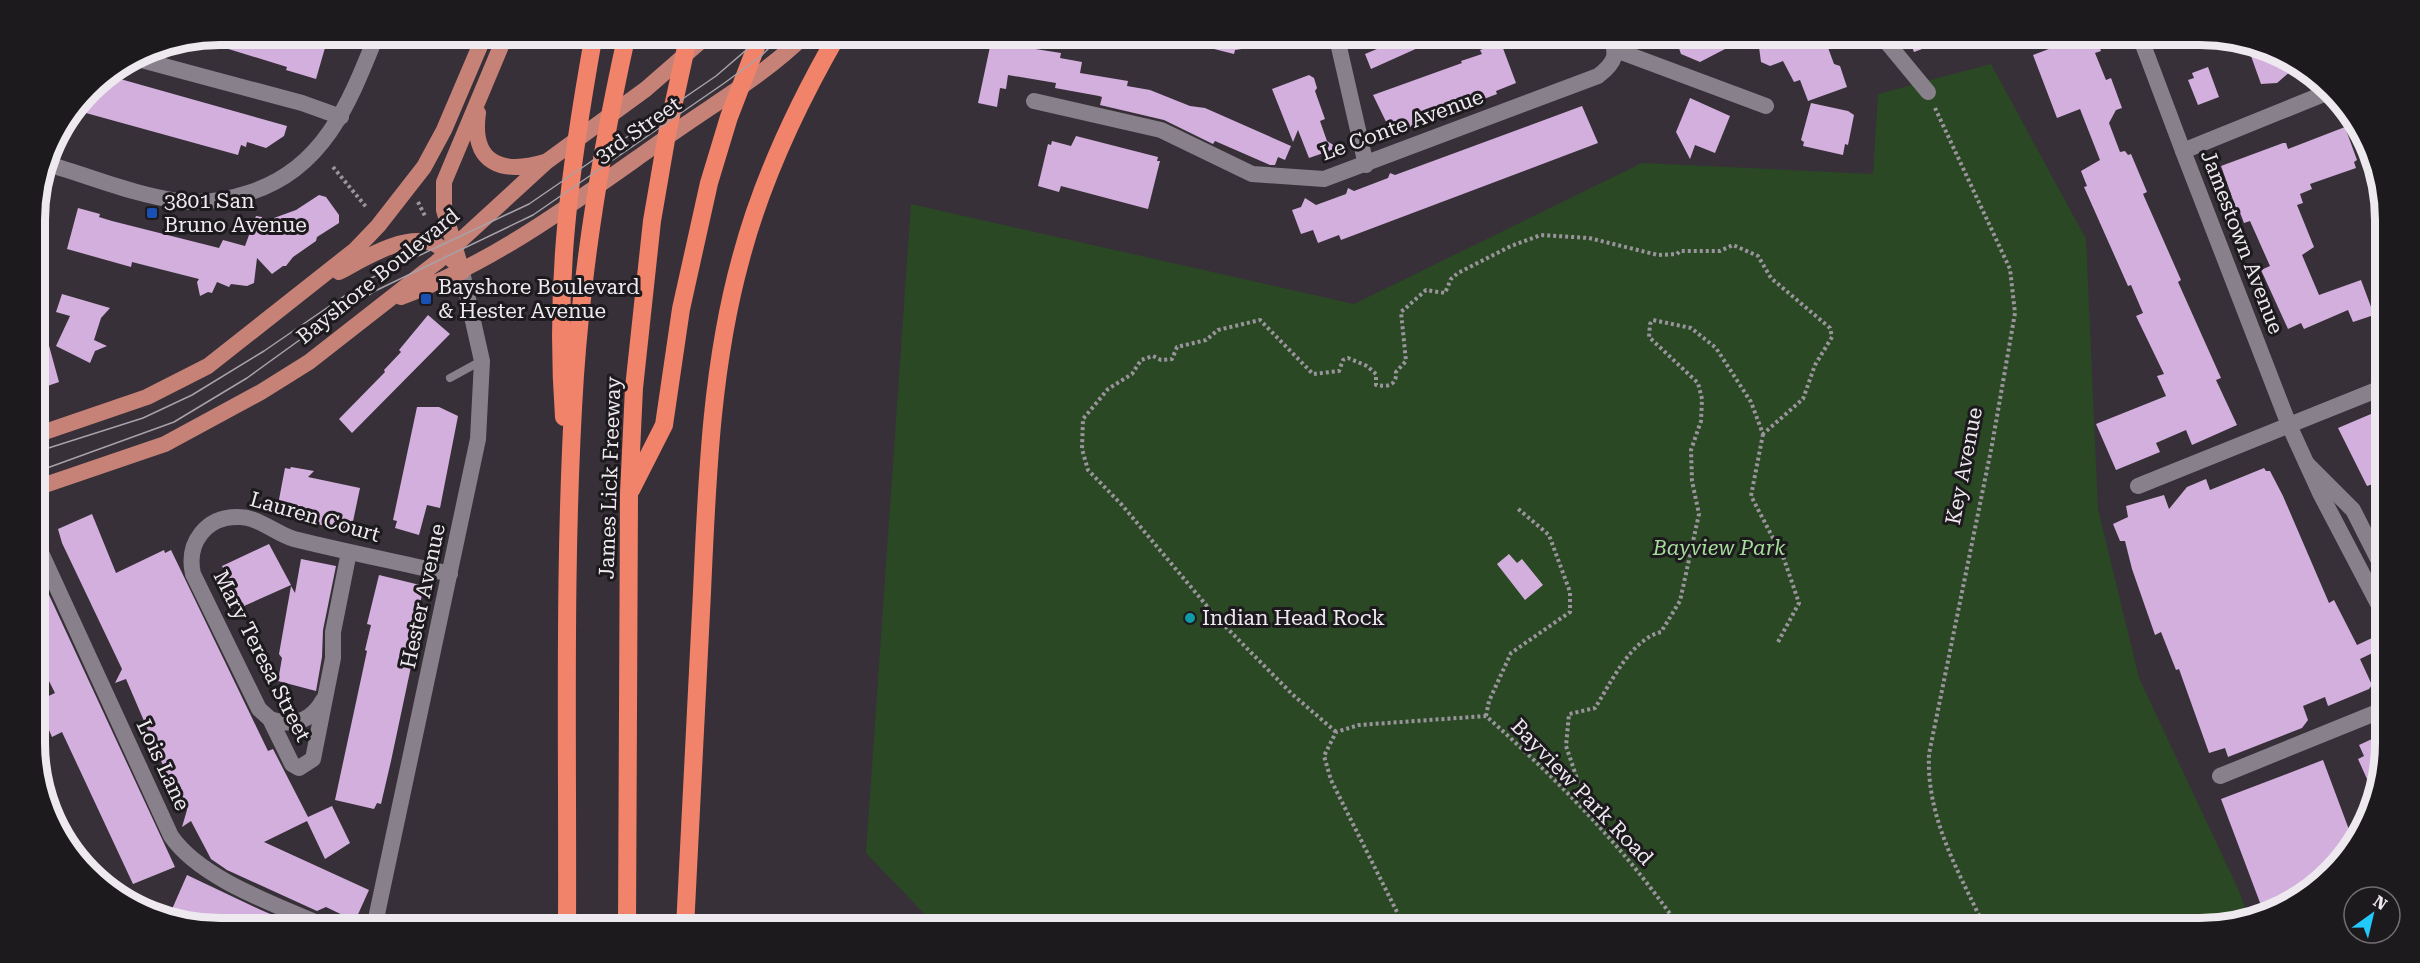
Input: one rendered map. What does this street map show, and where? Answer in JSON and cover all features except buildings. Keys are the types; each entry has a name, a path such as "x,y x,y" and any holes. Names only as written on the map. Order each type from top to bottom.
{"highway":[{"path":"570,502 560,372 559,304 571,168 592,45"},
{"name":"James Lick Freeway","path":"567,918 570,502 575,374 586,268 602,159 625,45"},
{"name":"James Lick Freeway","path":"627,918 629,494 636,367 646,263 667,134 686,45"},
{"path":"629,494 664,425 681,309 709,183 729,117 757,45"},
{"path":"685,918 707,485 726,324 740,259 756,206 797,110 832,45"}],"main road":[{"name":"Bayshore Boulevard","path":"45,432 112,410 178,382 208,366 355,250 378,226 424,167 444,130 480,45"},
{"path":"462,272 450,249 444,210 444,182 502,45"},
{"name":"Bayshore Boulevard","path":"45,485 128,458 195,429 309,362 386,303 450,249 546,162 646,89 696,45"},
{"name":"3rd Street","path":"386,303 462,272 549,219 767,68 794,45"},
{"path":"480,98 475,134 478,147 487,158 508,167 546,162"},
{"path":"309,287 363,260 402,244 432,243 450,249"}],"street":[{"path":"53,166 179,201 216,201 260,189 303,165 319,150 352,97 373,45"},
{"path":"1339,45 1366,165"},
{"path":"1614,45 1616,51 1766,106"},
{"path":"1889,45 1928,92"},
{"name":"Jamestown Avenue","path":"2143,45 2289,425 2375,597"},
{"name":"Le Conte Avenue","path":"1034,101 1161,130 1252,174 1324,179 1598,76 1611,66 1616,51"},
{"path":"146,61 302,103 341,117"},
{"path":"2183,151 2322,95"},
{"name":"Hester Avenue","path":"376,918 478,439 482,361 462,272"},
{"path":"2138,486 2250,443 2375,391"},
{"name":"Jamestown Avenue","path":"2307,464 2353,510 2375,553"},
{"name":"Lauren Court","path":"204,530 225,520 238,517 251,519 291,538 450,574"},
{"name":"Mary Teresa Street","path":"204,530 195,539 191,550 194,574 259,709 270,719 292,764 299,768 313,759 326,694"},
{"path":"270,719 283,724 299,722 312,716 326,694 333,658 333,632 349,552"},
{"name":"Lois Lane","path":"45,561 171,836 182,852 210,873 308,918"},
{"path":"2220,776 2375,713"}],"lane":[{"path":"450,378 482,361"}],"path":[{"name":"Key Avenue","path":"1928,92 2010,269 2015,313 1929,762 1928,778 1943,840 1980,918"},
{"path":"333,166 367,208"},
{"path":"415,200 423,208 426,220"},
{"path":"1400,918 1332,780 1324,756 1336,732 1292,694 1218,618 1122,505 1088,470 1082,449 1083,419 1108,389 1132,374 1141,360 1153,357 1161,360 1172,358 1177,348 1206,340 1218,330 1260,320 1313,374 1339,371 1342,360 1348,358 1367,366 1376,375 1376,385 1386,387 1392,385 1396,379 1396,372 1406,361 1401,312 1406,305 1426,290 1445,293 1451,279 1458,273 1533,236 1589,238 1658,255 1677,254 1680,251 1720,251 1733,245 1758,256 1771,278 1830,328 1832,337 1815,366 1803,399 1763,434"},
{"path":"1588,814 1566,746 1569,714 1595,708 1638,645 1650,635 1661,632 1680,601 1699,514 1692,481 1690,450 1701,421 1702,399 1698,383 1649,337 1650,324 1653,320 1691,328 1716,348 1751,402 1763,434 1751,496 1784,559 1799,603 1778,642"},
{"path":"1486,716 1489,701 1511,653 1570,612 1570,592 1549,535 1516,507"},
{"name":"Bayview Park Road","path":"1336,732 1359,725 1486,716 1544,768 1588,814 1644,877 1673,918"}],"green space":[{"name":"Bayview Park","path":"1991,64 2086,239 2098,509 2139,678 2240,893 2246,912 2212,918 928,918 866,853 911,204 1354,304 1642,163 1873,174 1878,94"}],"tram line":[{"path":"45,449 143,418 192,395 264,351 369,279 529,204 716,76 752,45"},
{"path":"45,469 174,422 247,378 319,326 375,291 533,215 723,84 760,57 772,45"}],"place":[{"name":"3801 San Bruno Avenue","path":"152,213"},
{"name":"Bayshore Boulevard & Hester Avenue","path":"426,299"},
{"name":"Indian Head Rock","path":"1190,618"}]}
